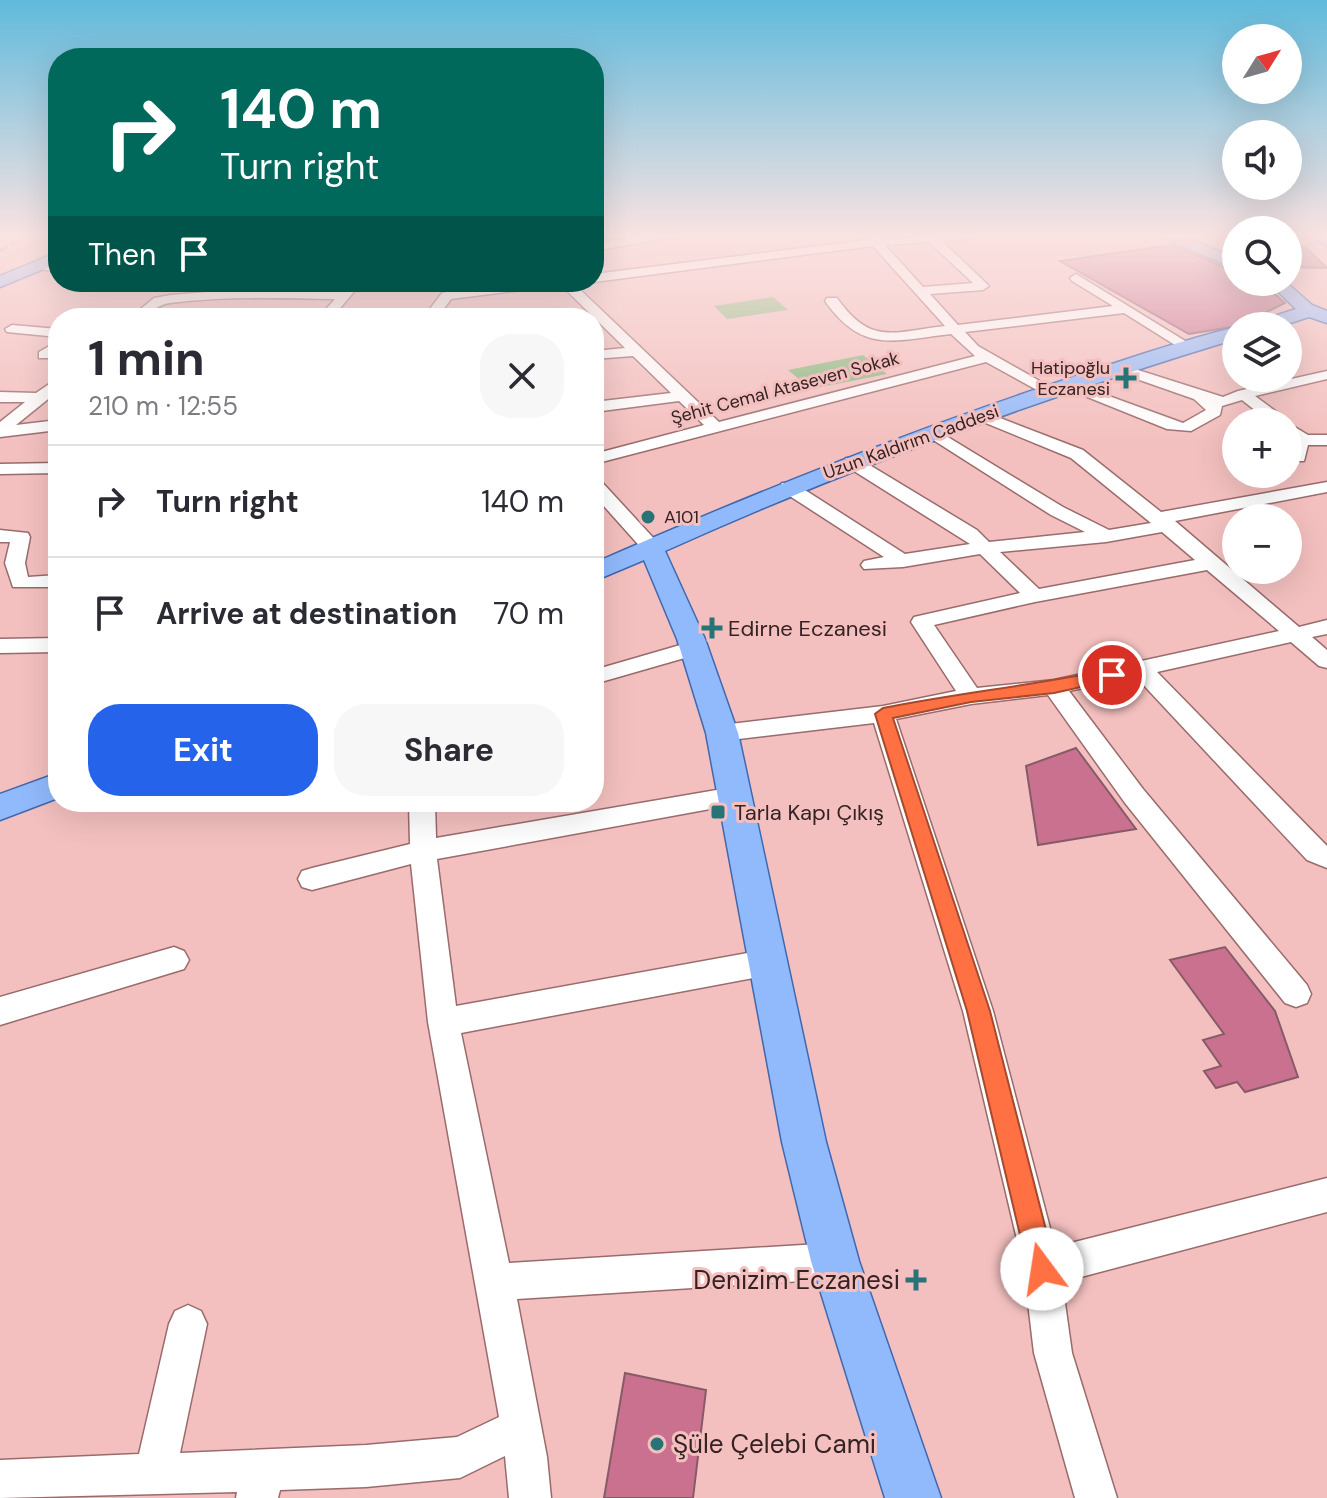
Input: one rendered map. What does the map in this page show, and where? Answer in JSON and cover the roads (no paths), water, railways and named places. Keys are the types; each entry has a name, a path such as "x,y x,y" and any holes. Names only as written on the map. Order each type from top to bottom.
{"main road":[{"path":"1301,305 1327,318"},
{"path":"1302,313 1306,309"},
{"name":"Uzun Kaldırım Caddesi","path":"604,568 852,462 1119,368 1222,337"},
{"path":"651,547 694,648 722,733 804,1142 835,1261 913,1498"},
{"path":"0,807 48,789"}],"street":[{"path":"835,305 869,336 880,338 1124,309"},
{"path":"932,305 973,349 1060,389 1185,428 1214,412 1214,406 1199,396"},
{"path":"1118,305 1188,347"},
{"path":"604,319 715,427"},
{"path":"12,329 48,332"},
{"path":"604,354 637,351"},
{"path":"44,355 48,352"},
{"name":"Şehit Cemal Ataseven Sokak","path":"604,456 987,357"},
{"path":"1119,368 1225,402 1243,394 1327,375"},
{"path":"0,431 48,391"},
{"path":"1243,394 1262,408"},
{"path":"604,406 683,396"},
{"path":"0,397 39,398"},
{"path":"982,416 1077,454 1165,521 1327,661"},
{"path":"0,431 48,426"},
{"path":"933,433 1057,511 1106,536"},
{"path":"1302,442 1327,440"},
{"path":"852,462 970,534 1035,596"},
{"path":"0,469 48,468"},
{"path":"788,487 903,561"},
{"path":"871,565 984,548 1106,536 1327,487"},
{"path":"604,495 651,547"},
{"path":"0,536 21,537 15,563 20,583 48,582"},
{"path":"971,696 921,622 1035,596 1213,563"},
{"path":"722,733 883,714 971,696 1054,687 1327,627"},
{"path":"0,646 48,645"},
{"path":"604,674 694,648"},
{"path":"1141,669 1316,853 1327,858"},
{"path":"1054,687 1134,796 1296,994"},
{"path":"883,714 978,1011 1042,1269 1053,1353 1096,1498"},
{"path":"312,879 423,851 734,796"},
{"path":"422,812 423,851 443,1022 495,1282 521,1427 530,1498"},
{"path":"0,1011 174,960"},
{"path":"443,1022 769,962"},
{"path":"1042,1269 1327,1195"},
{"path":"495,1282 835,1261"},
{"path":"155,1474 188,1324"},
{"path":"0,1481 155,1474 260,1484 366,1466 460,1457 521,1427"}],"place":[{"name":"Hatipoğlu Eczanesi","path":"1126,378"},
{"name":"A101","path":"648,517"},
{"name":"Edirne Eczanesi","path":"712,628"},
{"name":"Tarla Kapı Çıkış","path":"718,812"},
{"name":"Denizim Eczanesi","path":"916,1280"},
{"name":"Şüle Çelebi Cami","path":"657,1444"}]}
